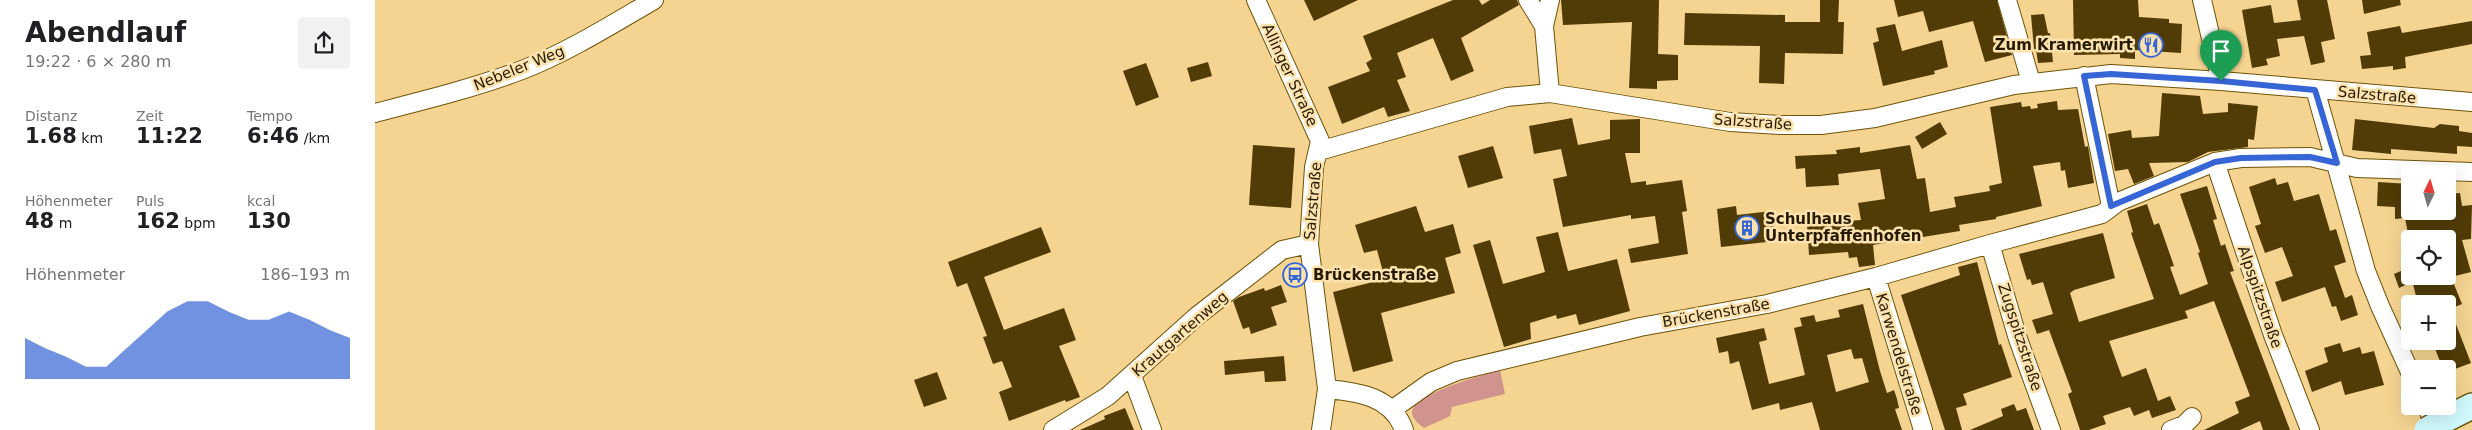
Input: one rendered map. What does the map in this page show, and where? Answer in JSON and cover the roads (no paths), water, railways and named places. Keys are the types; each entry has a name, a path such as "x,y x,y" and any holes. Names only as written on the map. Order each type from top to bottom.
{"main road":[{"path":"2427,430 2444,424 2472,406"}],"street":[{"name":"Nebeler Weg","path":"375,113 461,91 523,69 591,38 653,0"},
{"name":"Allinger Straße","path":"1256,0 1320,141 1319,151"},
{"path":"1528,0 1545,26"},
{"path":"1550,93 1545,26 1551,0"},
{"path":"2007,0 2031,82"},
{"path":"2202,0 2221,81"},
{"name":"Salzstraße","path":"1321,430 1327,389 1309,244 1313,167 1319,151 1507,97 1550,93 1730,122 1821,125 1875,118 2031,82 2111,74 2221,81 2472,102"},
{"path":"2084,76 2111,206"},
{"path":"2315,90 2366,271 2379,306 2404,360"},
{"name":"Brückenstraße","path":"1393,409 1431,382 1457,371 1640,327 1767,304 1876,277 2102,214 2111,206 2215,162 2241,158 2310,157 2357,168 2472,172"},
{"name":"Alpspitzstraße","path":"2215,162 2266,317 2309,430"},
{"name":"Krautgartenweg","path":"1060,428 1108,396 1197,316 1282,250 1309,244"},
{"name":"Zugspitzstraße","path":"1990,244 2019,339 2051,430"},
{"name":"Karwendelstraße","path":"1876,277 1923,430"},
{"path":"1132,376 1152,430"},
{"path":"1327,389 1348,391 1373,398 1393,409 1399,417 1404,430"},
{"path":"2435,415 2444,424"},
{"path":"2171,430 2184,425 2192,417"}],"place":[{"name":"Zum Kramerwirt","path":"2151,45"},
{"name":"Schulhaus Unterpfaffenhofen","path":"1747,228"},
{"name":"Brückenstraße","path":"1295,275"}]}
